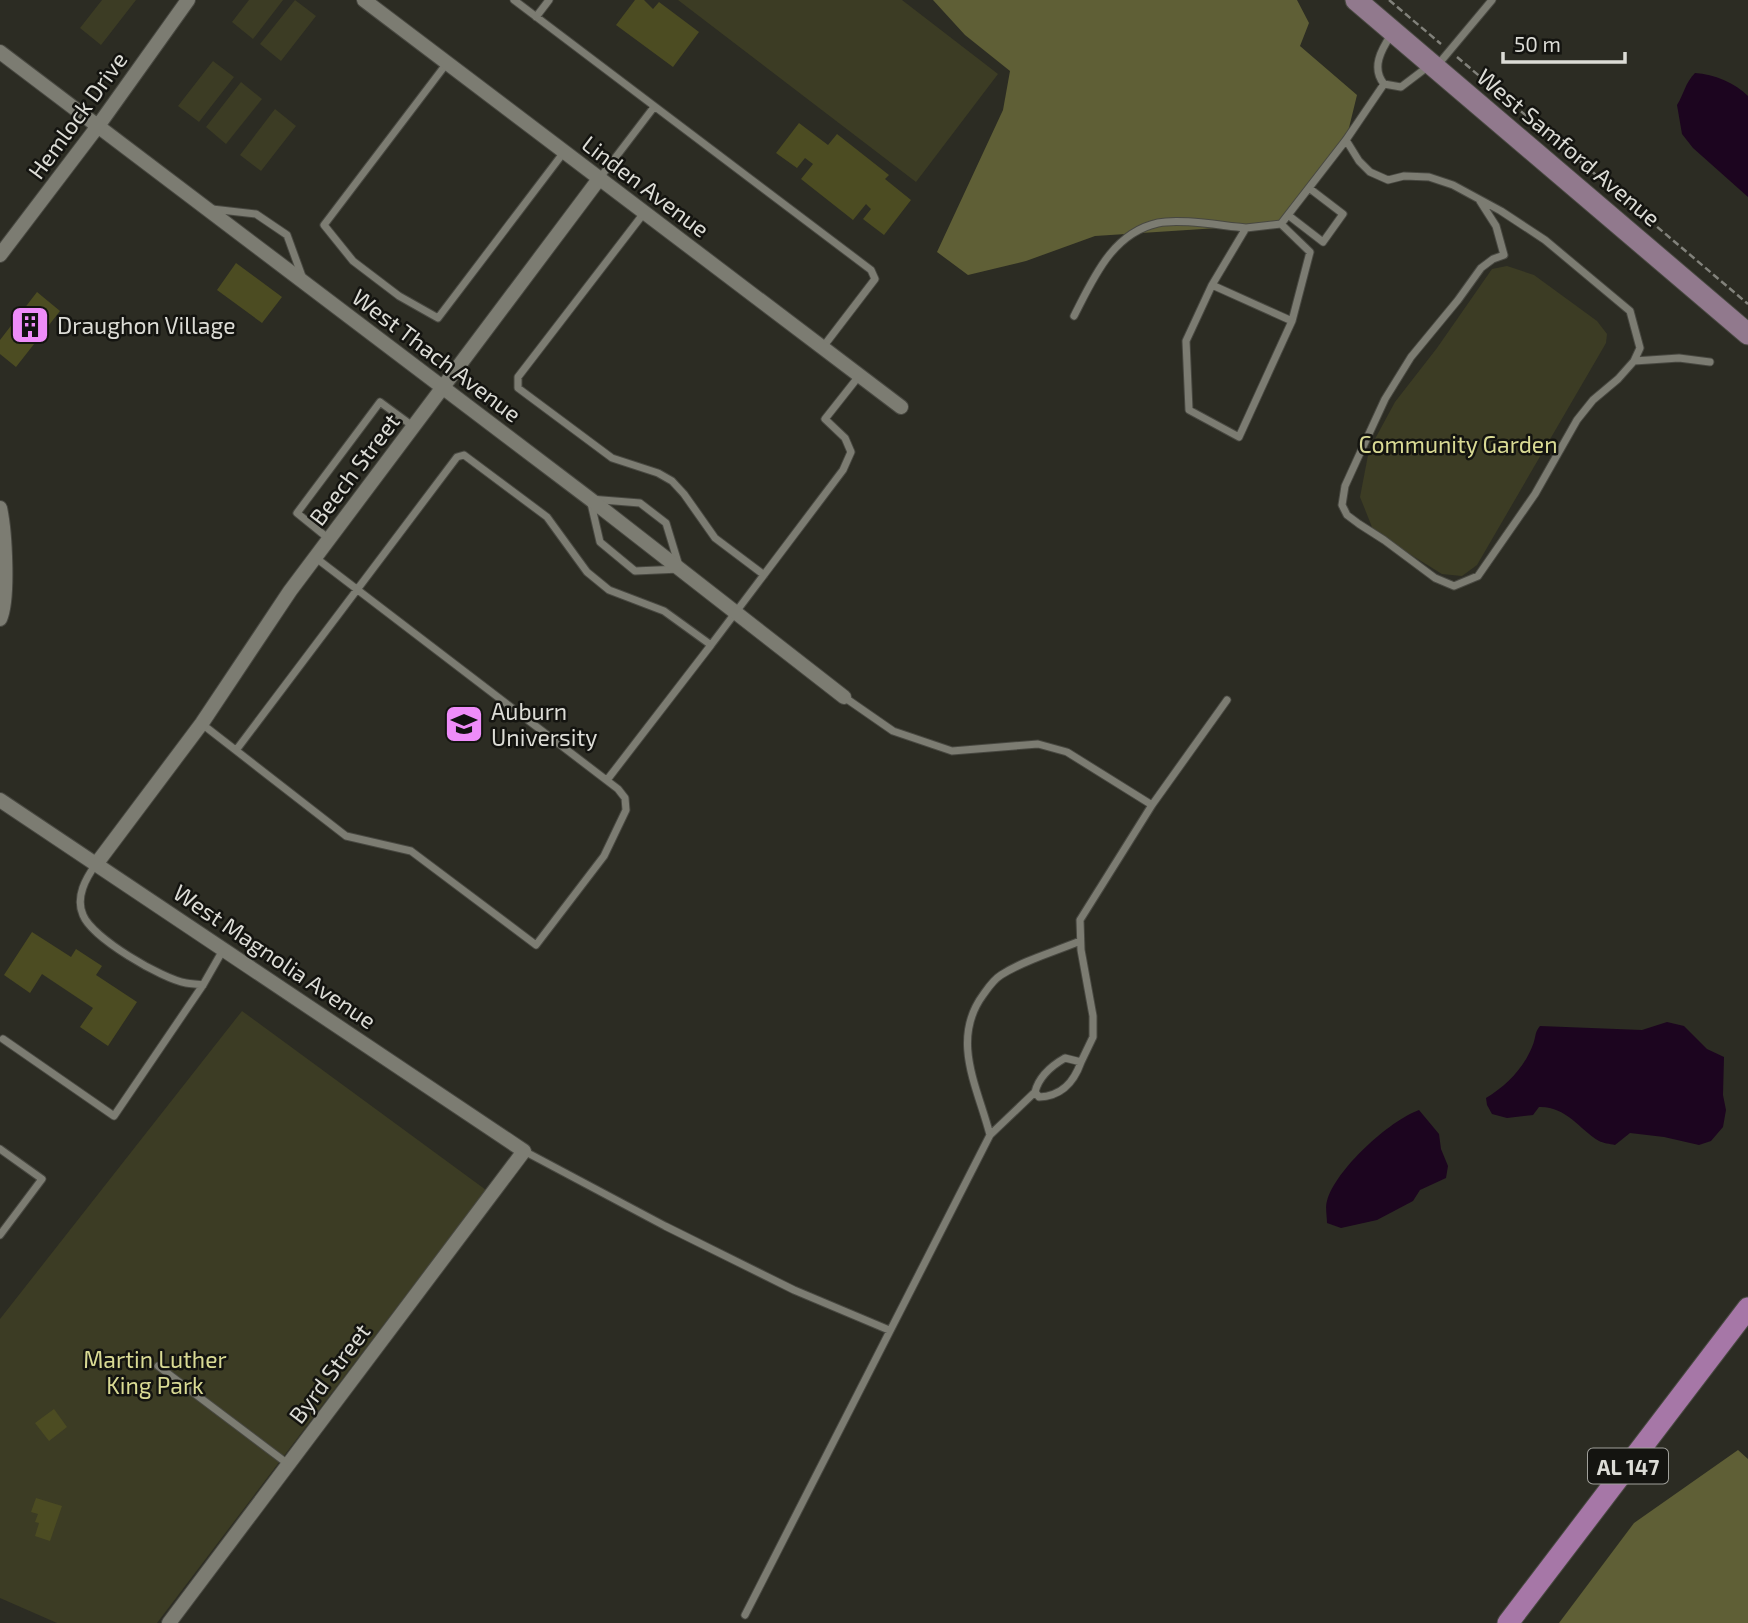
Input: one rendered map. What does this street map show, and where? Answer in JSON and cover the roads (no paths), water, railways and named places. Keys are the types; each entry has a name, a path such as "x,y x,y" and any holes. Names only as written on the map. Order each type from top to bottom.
{"main road":[{"name":"AL 147","path":"1508,1623 1748,1308"}],"street":[{"name":"Hemlock Drive","path":"0,255 98,126 188,0"},
{"name":"Linden Avenue","path":"364,0 901,407"},
{"name":"West Samford Avenue","path":"1356,0 1748,334"},
{"name":"West Thach Avenue","path":"0,52 590,499 844,697"},
{"name":"Beech Street","path":"97,863 202,723 290,591 599,179"},
{"path":"0,508 5,589 4,610 0,619"},
{"name":"West Magnolia Avenue","path":"0,800 524,1151"},
{"name":"Byrd Street","path":"169,1623 524,1151"}],"lane":[{"path":"514,0 871,270 875,279 823,348"},
{"path":"536,17 549,0"},
{"path":"1384,84 1401,87 1434,65 1492,0"},
{"path":"1384,84 1378,73 1379,57 1394,32"},
{"path":"447,63 324,225 353,261 399,296 438,318 564,152"},
{"path":"1282,224 1346,140 1384,84"},
{"name":"Beech Street","path":"599,179 654,107"},
{"path":"1346,140 1359,161 1370,172 1388,180 1404,176 1429,177 1453,185 1501,211 1545,240 1630,310 1640,348 1634,361 1593,400 1577,421 1535,494 1478,576 1454,586 1435,578 1347,515 1342,505 1345,486 1385,399 1411,357 1458,300 1480,268 1504,255 1496,226 1479,201"},
{"path":"1288,215 1323,242 1343,214 1309,188"},
{"path":"205,208 256,214 287,235 304,283"},
{"path":"643,213 518,377 518,388 612,458 658,473 672,481 715,538 764,575"},
{"path":"1074,316 1113,250 1128,237 1158,223 1245,228 1282,224"},
{"path":"1245,228 1212,285 1186,341 1189,410 1239,437 1292,321 1310,252 1282,224"},
{"path":"1212,285 1292,321"},
{"path":"1634,361 1679,358 1710,362"},
{"path":"607,780 843,470 851,452 845,438 825,419 859,376"},
{"path":"330,540 297,513 380,402 414,427"},
{"path":"237,750 457,457 464,455 547,517 587,572 609,590 664,611 710,645"},
{"path":"590,499 640,503 666,523 680,569 635,570 600,542 590,499"},
{"path":"202,723 346,836 411,851 536,945 604,856 626,810 625,798 607,780 316,558"},
{"path":"844,697 893,731 952,751 1038,744 1067,752 1152,806"},
{"path":"1035,1092 1040,1097 1052,1096 1066,1088 1077,1074 1093,1037 1093,1016 1080,941 1080,920 1152,806 1227,700"},
{"path":"97,863 84,883 80,897 82,913 88,925 101,937 158,972 184,983 203,985"},
{"path":"990,1135 970,1073 966,1044 969,1021 978,1002 997,977 1014,967 1080,941"},
{"path":"3,1039 114,1116 203,985 223,949"},
{"path":"745,1615 990,1135 1035,1092 1037,1082 1053,1065 1065,1058 1081,1062"},
{"path":"0,1149 42,1180 0,1235"},
{"path":"524,1151 665,1226 794,1290 889,1330"},
{"path":"158,1366 288,1465"}],"place":[{"name":"Draughon Village","path":"30,325"},
{"name":"Auburn University","path":"464,724"}],"park label":[{"name":"Community Garden","path":"1458,444"},
{"name":"Martin Luther King Park","path":"155,1372"}]}
